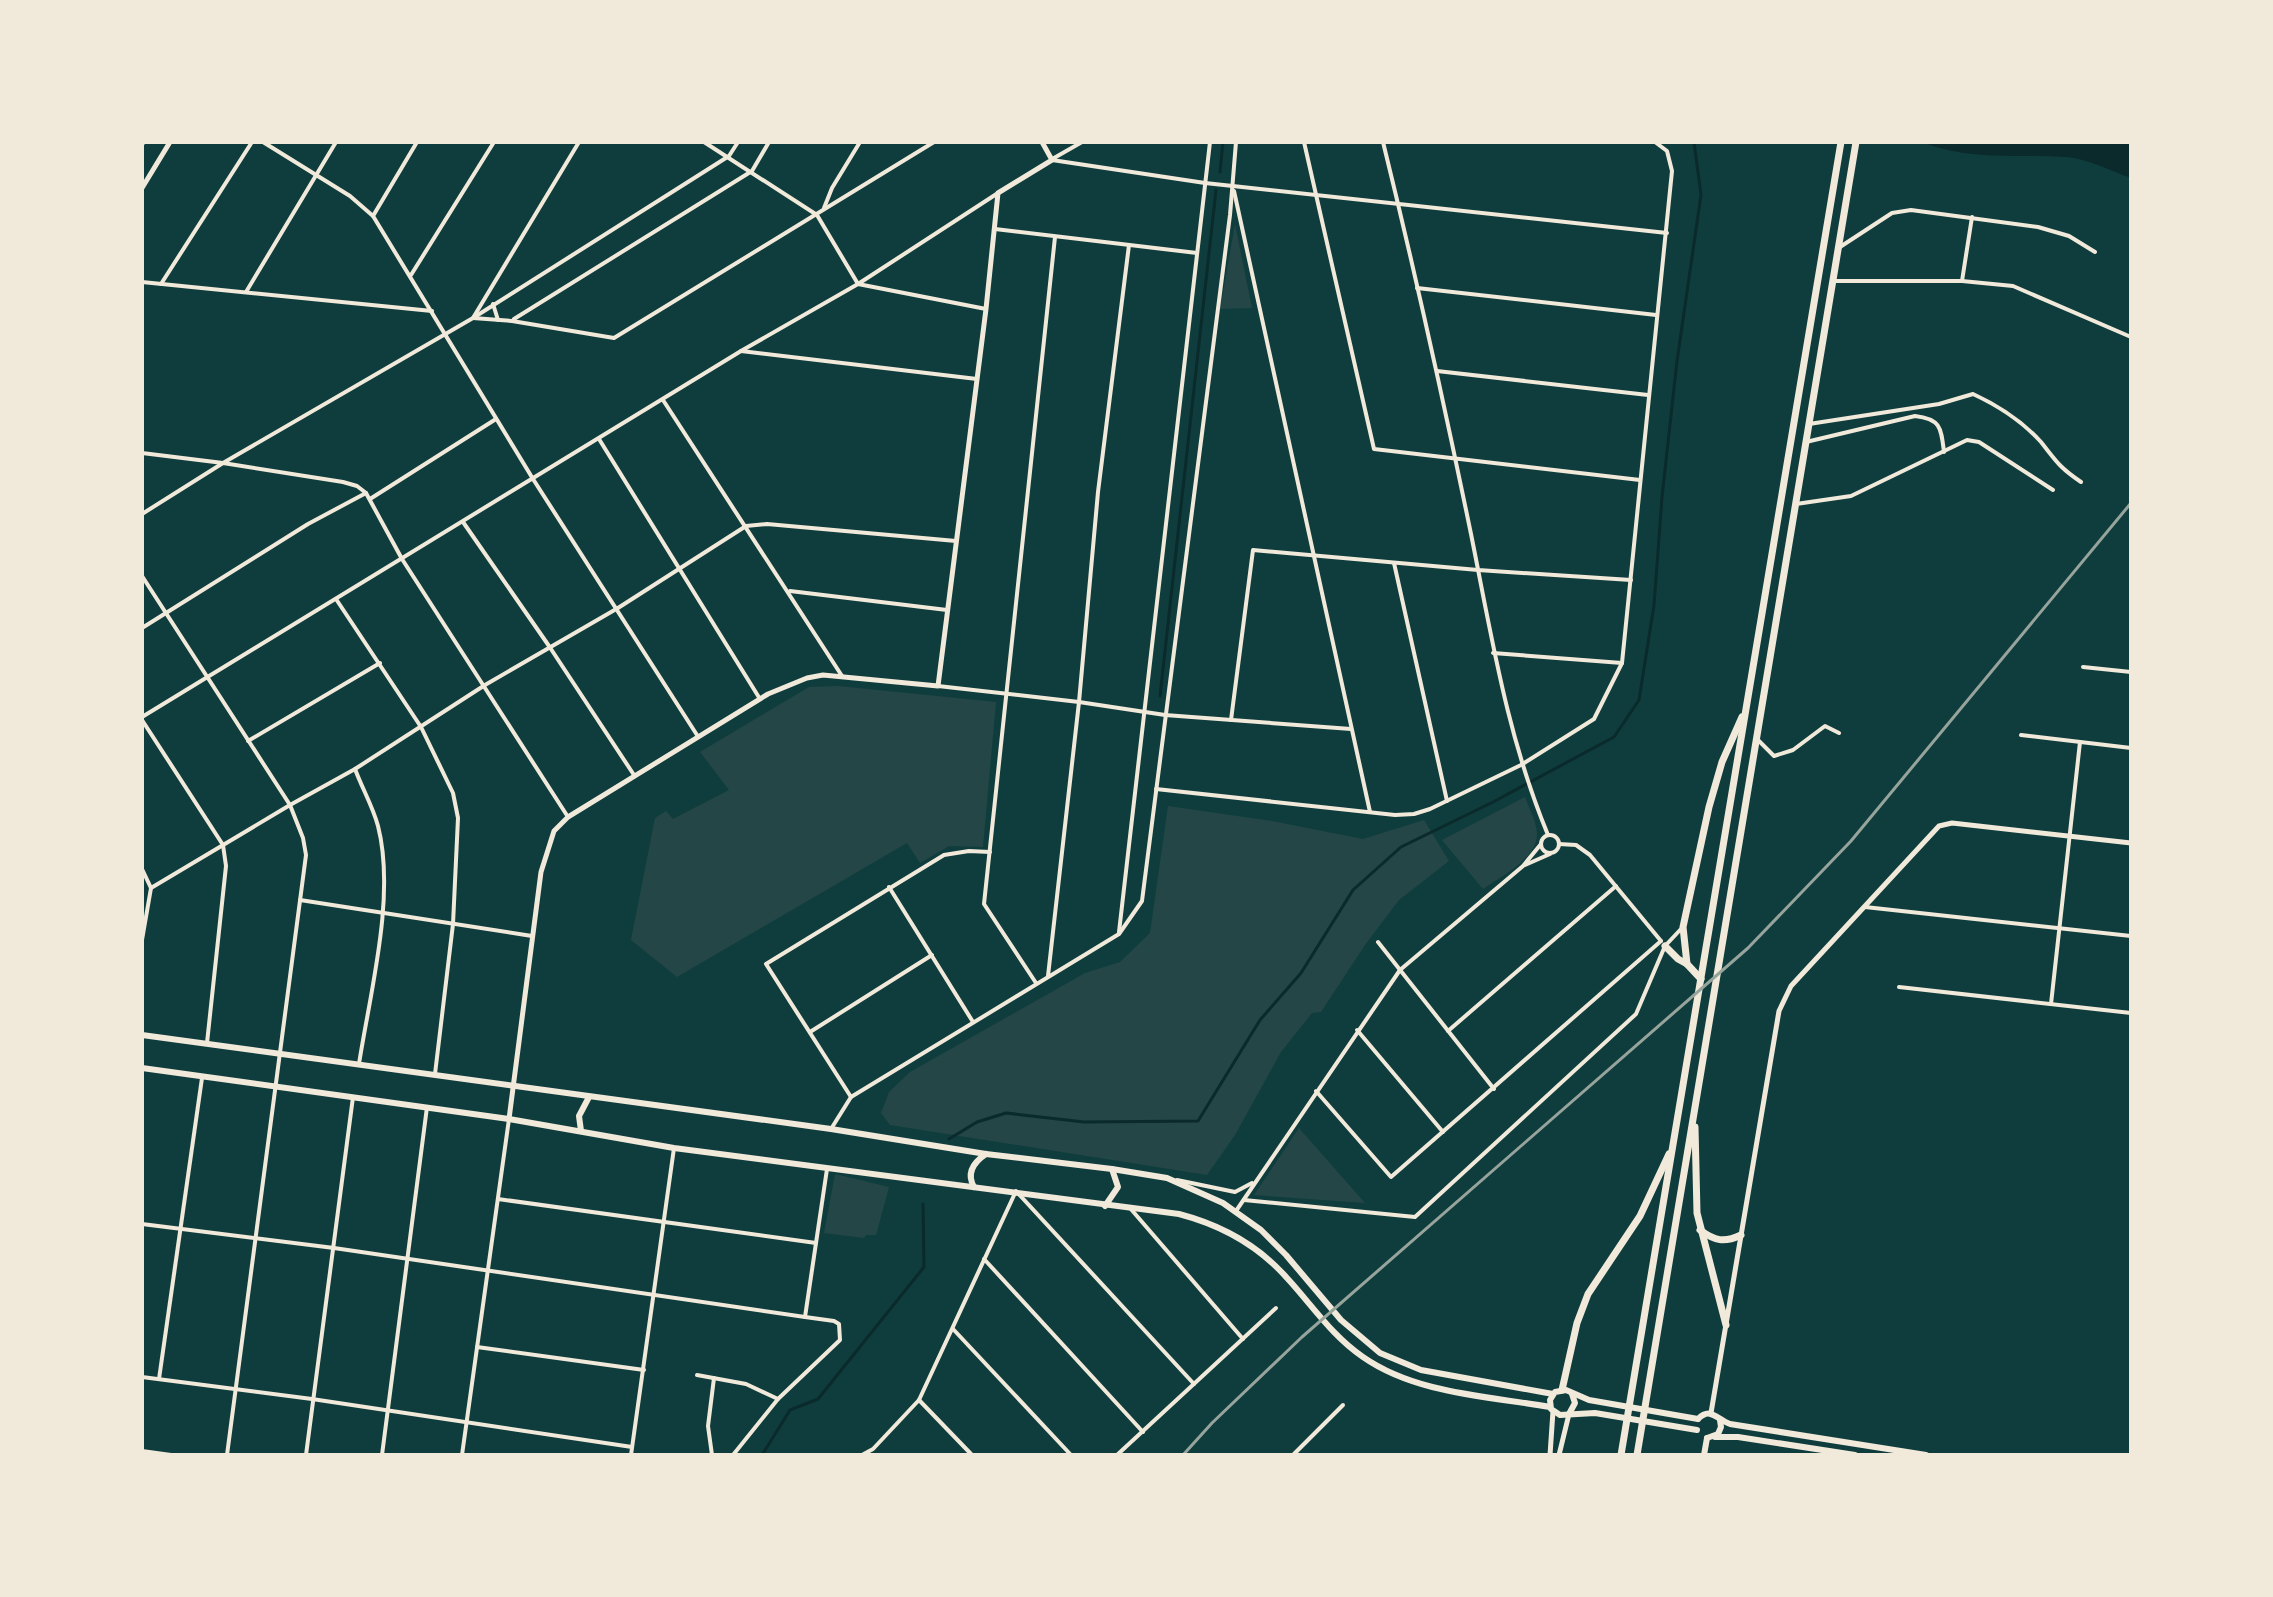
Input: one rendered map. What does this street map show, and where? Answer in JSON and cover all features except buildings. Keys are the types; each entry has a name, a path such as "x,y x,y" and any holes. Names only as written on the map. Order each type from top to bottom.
{"highway":[{"path":"1621,1455 1841,142"},
{"path":"1637,1455 1856,142"},
{"path":"1687,964 1683,927 1709,807 1722,762 1747,708"},
{"path":"1663,944 1701,979"},
{"path":"1695,1105 1695,1196 1700,1230 1726,1325"},
{"path":"1562,1390 1577,1323 1588,1294 1640,1216 1673,1144"},
{"path":"1700,1230 1721,1242 1741,1235"}],"main road":[{"path":"142,1035 1167,1178 1236,1211 1274,1242 1349,1328 1380,1353 1421,1370 1553,1394 1562,1390 1597,1402 1698,1419"},
{"path":"142,1068 509,1119 674,1148 1179,1214 1215,1225 1263,1255 1288,1278 1341,1340 1379,1367 1422,1384 1551,1409 1560,1415 1595,1413 1697,1430 1711,1437 1738,1437 1855,1455"},
{"path":"581,1131 579,1116 589,1097"},
{"path":"974,1187 971,1171 976,1161 986,1154"},
{"path":"1105,1206 1118,1187 1112,1169"},
{"path":"1551,1409 1553,1394"},
{"path":"1569,1414 1574,1407 1572,1394"},
{"path":"1697,1430 1698,1419 1711,1413 1720,1420 1736,1425 1926,1455"},
{"path":"1704,1455 1711,1437 1720,1431 1720,1420"}],"street":[{"path":"142,188 170,142"},
{"path":"161,284 252,142"},
{"path":"263,142 350,196 373,216 533,479 697,735"},
{"path":"246,292 336,142"},
{"path":"373,216 417,142"},
{"path":"411,275 494,142"},
{"path":"473,318 579,142"},
{"path":"704,142 817,215 858,284 986,309"},
{"path":"142,514 223,463 473,318 729,156 738,142"},
{"path":"512,321 752,171 769,142"},
{"path":"824,210 832,188 860,142"},
{"path":"473,318 512,321 614,338 934,142"},
{"path":"1042,142 1052,160"},
{"path":"207,1043 226,866 223,845 142,718 741,351 858,284 1082,142"},
{"path":"1119,934 1210,142"},
{"path":"831,1129 851,1097 1119,934 1142,901 1236,142"},
{"path":"1304,142 1374,449 1640,480"},
{"path":"1383,142 1437,371 1493,653 1522,768 1548,835"},
{"path":"1156,789 1395,815 1414,814 1522,768 1594,719 1622,663 1631,580 1672,171 1667,151 1655,142"},
{"path":"1052,160 1205,183 1667,233"},
{"path":"1232,185 1370,812"},
{"path":"938,686 998,193"},
{"path":"1838,249 1892,213 1911,210 2038,227 2069,236 2095,252"},
{"path":"1962,281 1972,217"},
{"path":"995,229 1197,253"},
{"path":"1036,983 984,904 1055,237"},
{"path":"1048,976 1079,702 1098,492 1129,245"},
{"path":"1833,281 1962,281 2013,286 2131,337"},
{"path":"142,282 432,311"},
{"path":"1417,288 1656,315"},
{"path":"493,304 498,320"},
{"path":"741,351 977,379"},
{"path":"1437,371 1648,395"},
{"path":"1809,424 1939,404 1973,394 2015,418 2040,442 2059,467 2081,482"},
{"path":"663,399 842,676"},
{"path":"1806,442 1915,416 1931,418 1936,423 1942,434 1944,453"},
{"path":"370,499 496,419"},
{"path":"598,439 760,699"},
{"path":"1796,504 1851,496 1967,440 1979,442 2053,490"},
{"path":"142,453 343,482 357,486 366,493 402,559 568,817"},
{"path":"142,628 308,524 366,493"},
{"path":"462,522 634,775"},
{"path":"151,888 355,769 485,685 618,608 746,526 767,524 956,541"},
{"path":"1231,720 1253,550 1631,580"},
{"path":"1394,563 1447,801"},
{"path":"142,576 290,805 306,855 227,1455"},
{"path":"789,591 947,610"},
{"path":"336,599 421,727 453,793 458,818 453,924 435,1074"},
{"path":"1493,653 1622,663"},
{"path":"247,741 380,663"},
{"path":"2083,667 2131,672"},
{"path":"462,1455 541,872 554,831 568,817 760,699 807,678 823,675 1007,693 1165,715 1351,729"},
{"path":"1757,738 1774,756 1793,750 1825,726 1839,733"},
{"path":"2021,735 2131,748"},
{"path":"2051,1004 2080,742"},
{"path":"355,769 378,824 383,913 359,1064"},
{"path":"1711,1413 1782,1001 1796,980 1933,830 1952,823 2131,843"},
{"path":"1236,1211 1400,970 1523,866 1548,835"},
{"path":"1523,866 1557,850 1559,844 1556,836 1548,835"},
{"path":"1541,844 1543,850 1552,853"},
{"path":"1559,844 1576,845 1583,849 1663,944"},
{"path":"851,1097 766,964 944,855 990,852"},
{"path":"142,869 151,888 142,940"},
{"path":"1448,1031 1616,886"},
{"path":"889,887 973,1022"},
{"path":"300,900 532,936"},
{"path":"1863,907 2131,936"},
{"path":"1316,1091 1391,1177 1683,927"},
{"path":"1378,942 1494,1089"},
{"path":"1244,1200 1415,1217 1636,1014 1663,944"},
{"path":"810,1032 932,955"},
{"path":"1899,987 2131,1013"},
{"path":"1357,1030 1443,1132"},
{"path":"159,1379 202,1075"},
{"path":"306,1455 353,1097"},
{"path":"382,1455 427,1107"},
{"path":"631,1455 674,1148"},
{"path":"805,1317 827,1168"},
{"path":"1167,1178 1235,1192 1247,1188 1257,1179"},
{"path":"862,1455 873,1449 919,1400 1016,1191 1194,1384"},
{"path":"498,1199 816,1243"},
{"path":"1128,1206 1243,1339"},
{"path":"142,1224 334,1248 834,1321 841,1330 840,1340 778,1399 733,1455"},
{"path":"984,1259 1143,1432"},
{"path":"1117,1455 1276,1308"},
{"path":"953,1329 1071,1455"},
{"path":"477,1347 644,1370"},
{"path":"697,1375 746,1384 778,1399"},
{"path":"142,1377 632,1447"},
{"path":"712,1455 708,1426 714,1378"},
{"path":"919,1400 972,1455"},
{"path":"1293,1455 1343,1405"},
{"path":"1550,1455 1551,1409"},
{"path":"1559,1455 1569,1414"},
{"path":"873,1449 878,1455"},
{"path":"142,1451 171,1455"}],"shaded area":[{"path":"1922,142 2131,142 2131,178 2073,158 1993,156 1957,152"},
{"path":"1235,224 1252,308 1220,309"},
{"path":"838,686 996,702 983,847 949,846 920,863 907,843 677,977 631,940 655,818 666,811 673,819 729,790 700,752 809,687"},
{"path":"1525,797 1536,825 1535,843 1524,859 1483,889 1442,840"},
{"path":"1168,806 1272,821 1363,839 1424,820 1449,861 1399,900 1321,1012 1312,1013 1281,1052 1235,1135 1207,1175 890,1125 881,1113 889,1092 910,1072 1085,973 1120,962 1150,933"},
{"path":"1299,1128 1365,1203 1254,1195"},
{"path":"835,1174 889,1187 876,1235 866,1235 864,1238 824,1233"}],"waterway":[{"path":"1220,172 1223,142"},
{"path":"949,1139 977,1122 1006,1113 1084,1122 1198,1121 1260,1020 1301,973 1353,890 1401,847 1614,737 1639,700 1654,605 1677,361 1701,195 1694,142"},
{"path":"1160,696 1216,190"},
{"path":"762,1455 790,1410 818,1399 924,1267 923,1204"}],"railway":[{"path":"1183,1455 1302,1337 1748,948 1851,841 2131,503"}]}
